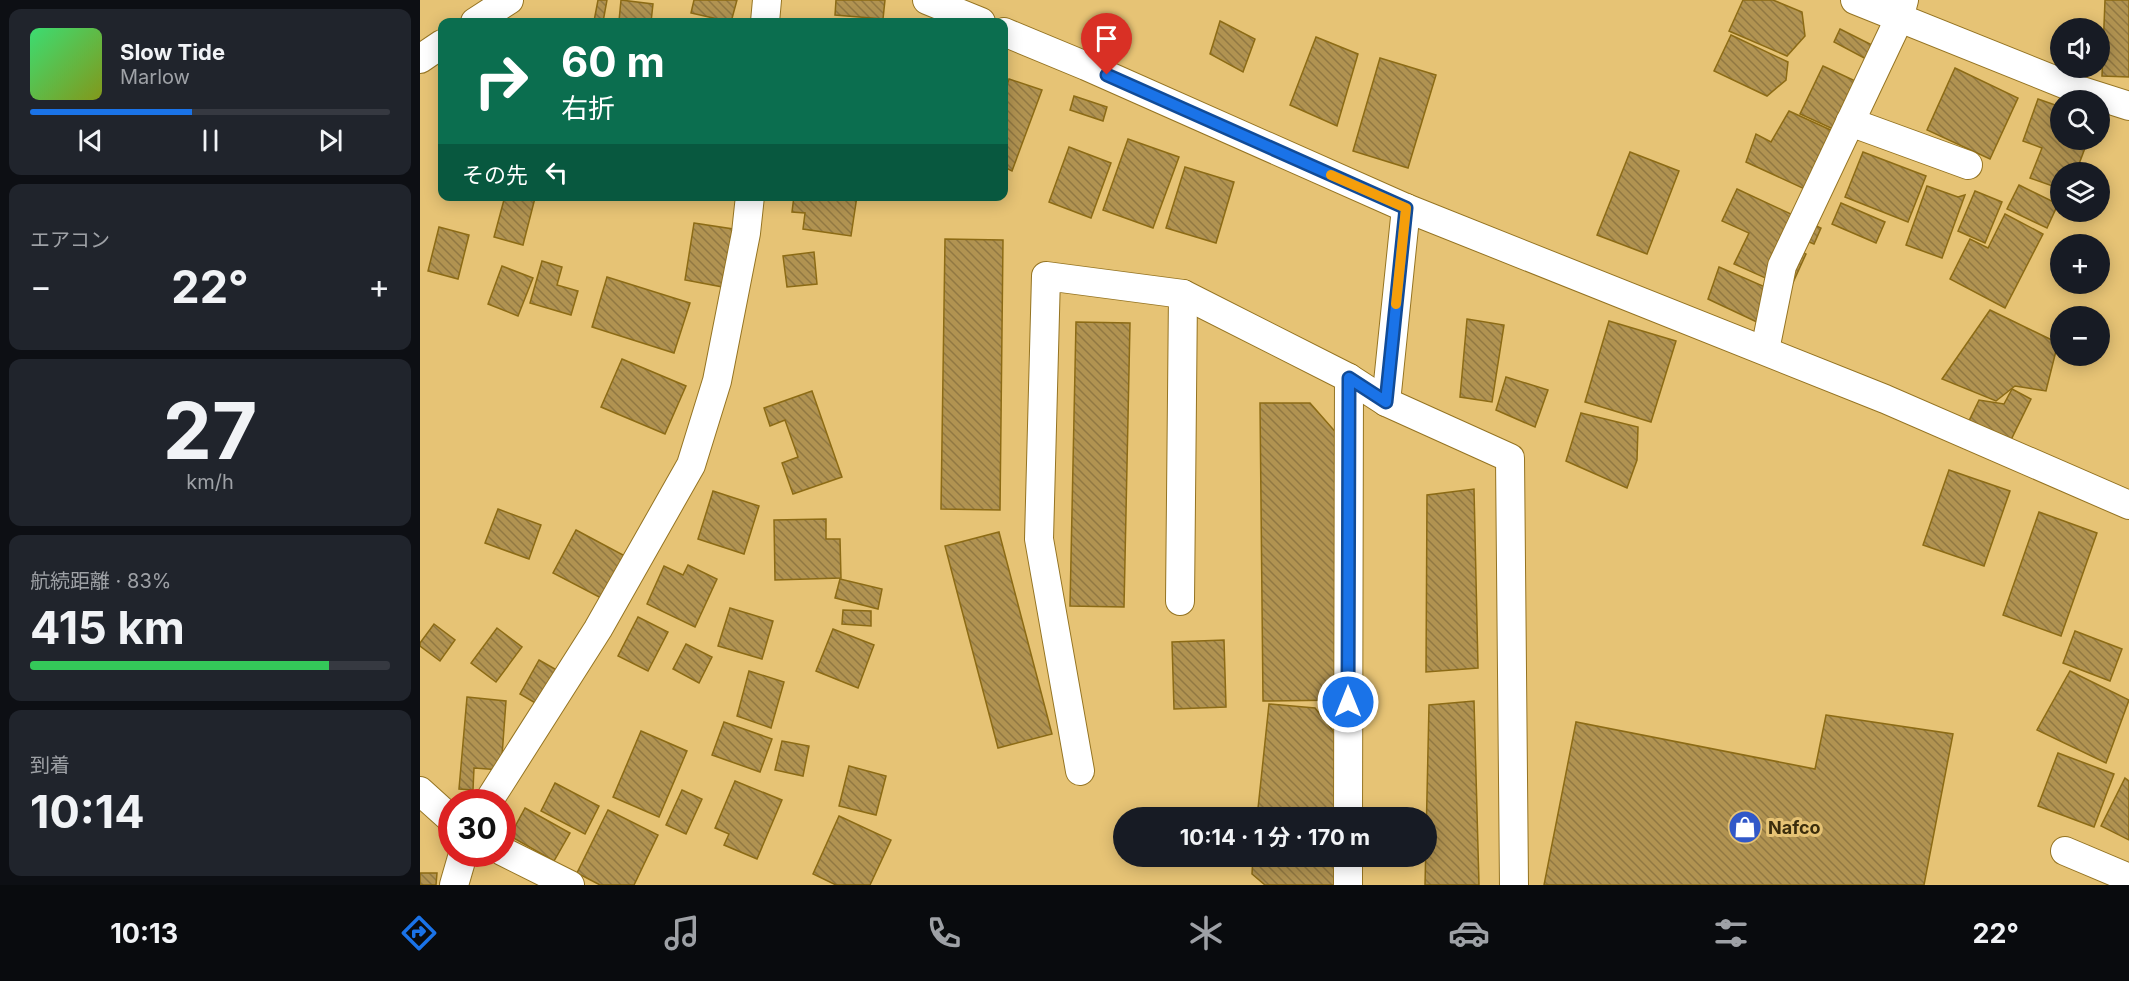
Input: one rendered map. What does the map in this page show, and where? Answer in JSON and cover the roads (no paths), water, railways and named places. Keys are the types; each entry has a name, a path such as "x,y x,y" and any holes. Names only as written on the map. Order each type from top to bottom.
{"street":[{"path":"481,18 510,0"},
{"path":"765,18 767,0"},
{"path":"927,0 971,18"},
{"path":"1855,0 1901,10 2079,90 2129,106"},
{"path":"1765,350 1782,266 1901,10"},
{"path":"1008,34 1406,208 1765,350 2009,451 2129,505"},
{"path":"420,59 438,47"},
{"path":"1850,122 1968,165"},
{"path":"496,789 598,629 691,465 717,381 746,233 749,201"},
{"path":"1386,402 1406,208"},
{"path":"1080,771 1039,539 1046,276 1184,294 1349,378 1386,402 1509,458 1514,885"},
{"path":"1180,601 1184,294"},
{"path":"1348,807 1349,378"},
{"path":"420,791 438,807"},
{"path":"2065,851 2129,878"},
{"path":"516,858 570,885"},
{"path":"454,885 459,867"},
{"path":"1348,867 1348,885"}],"place":[{"name":"Nafco","path":"1745,827"}]}
